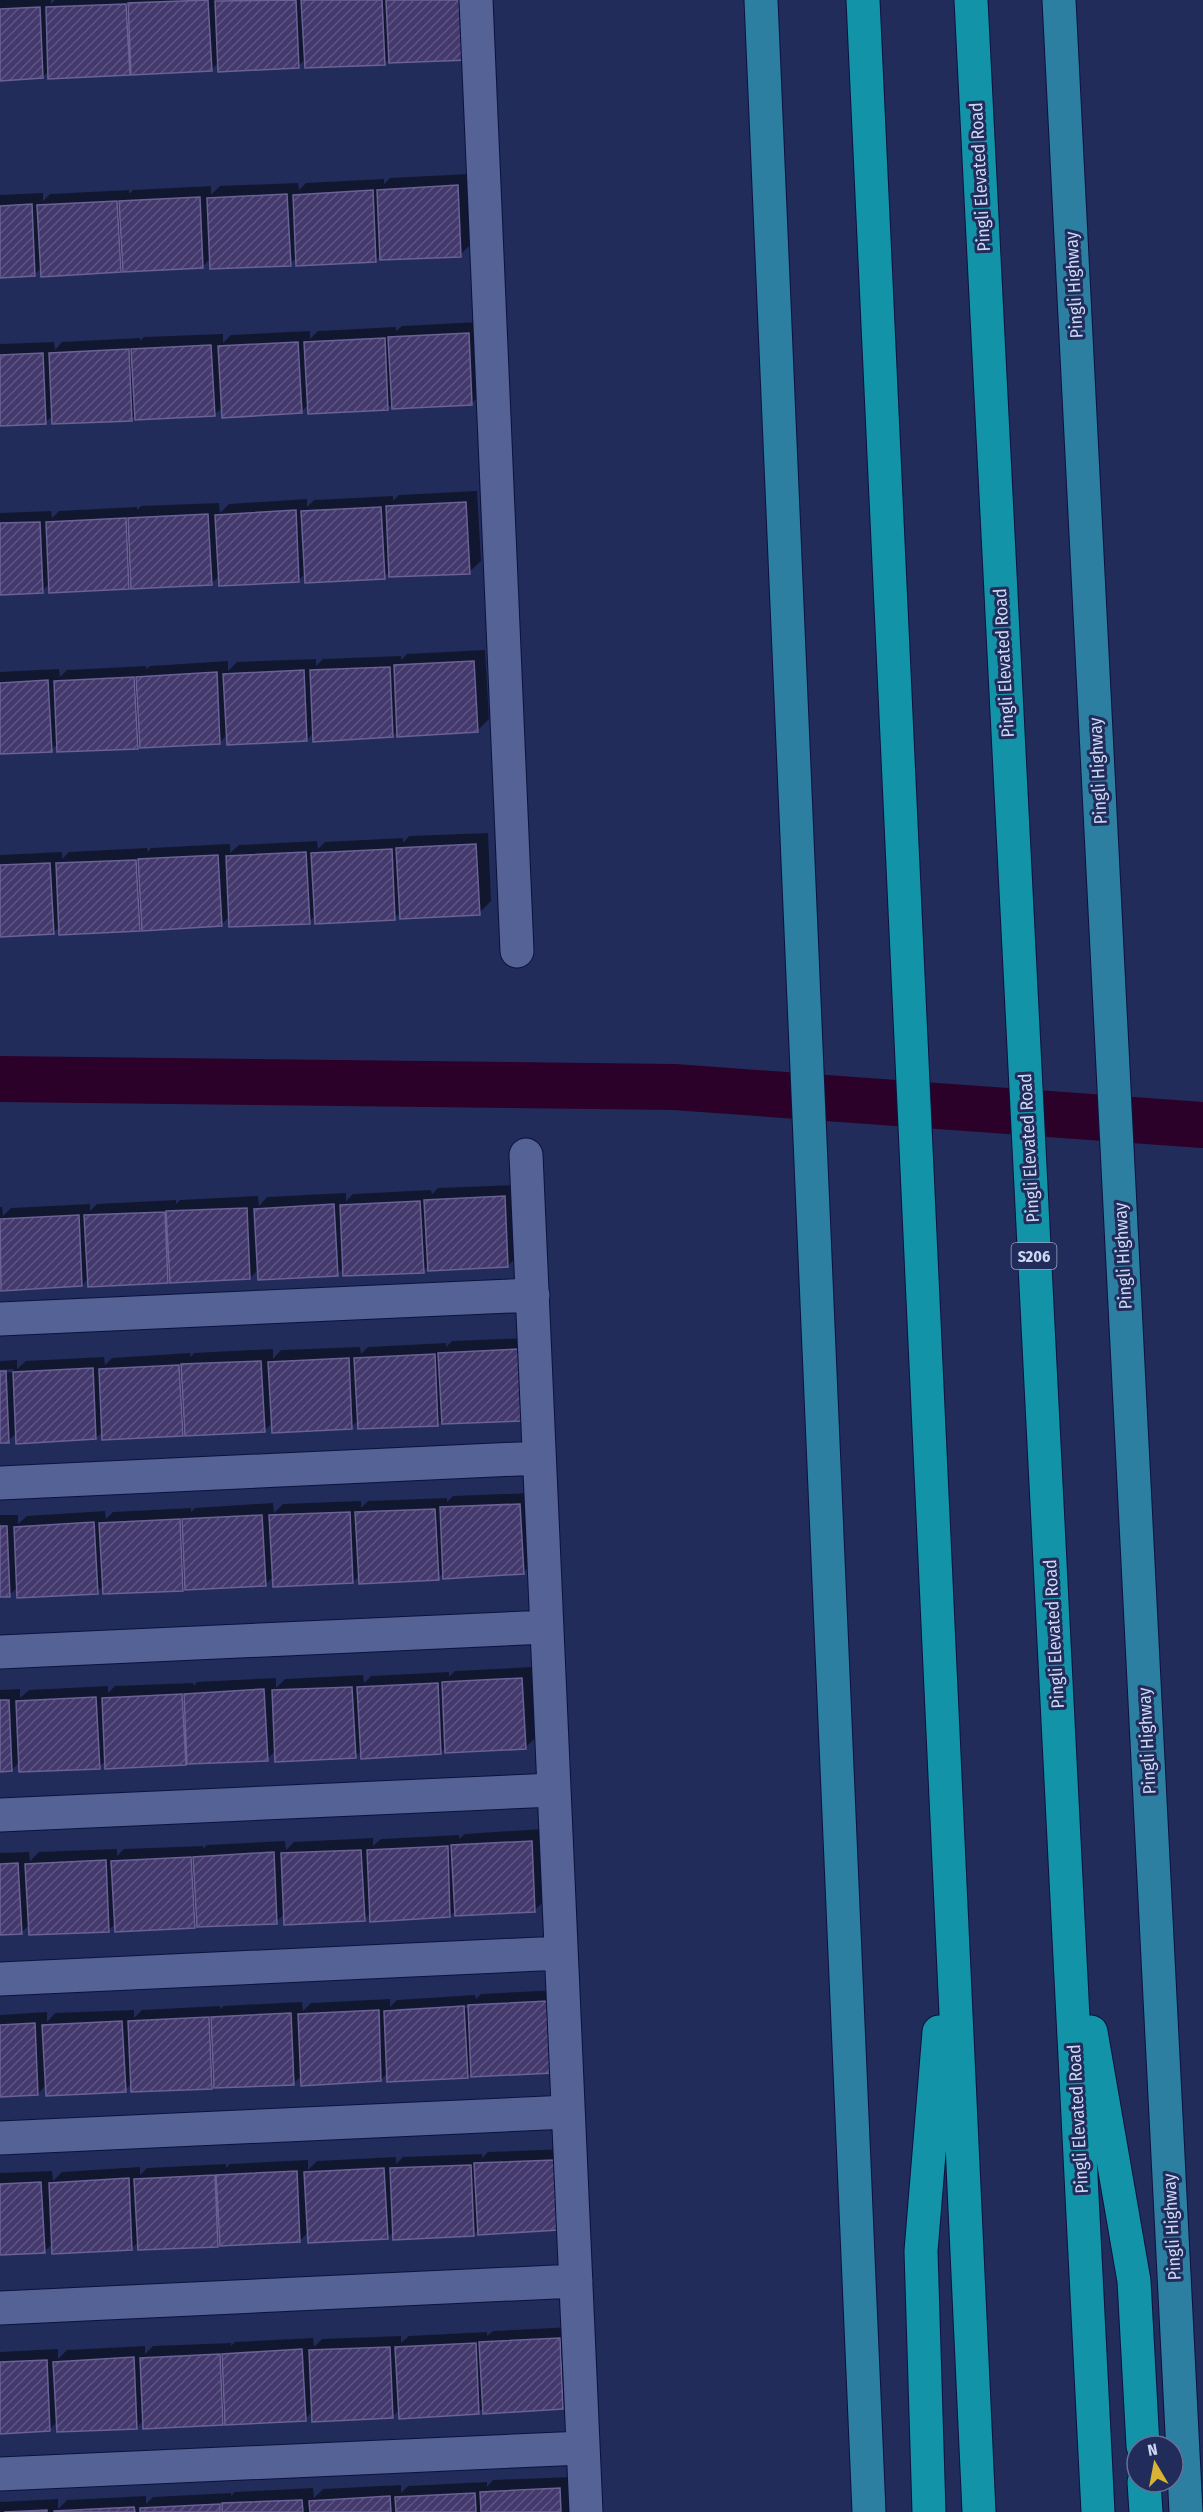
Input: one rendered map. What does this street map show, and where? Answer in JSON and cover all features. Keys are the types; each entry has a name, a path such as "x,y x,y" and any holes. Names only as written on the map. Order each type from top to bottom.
{"highway":[{"path":"863,0 979,2512"},
{"name":"Pingli Elevated Road","path":"971,0 1098,2512"},
{"path":"1066,1888 1134,2281 1142,2434"},
{"path":"929,2512 921,2251 950,1898"},
{"path":"1145,2494 1146,2512"}],"main road":[{"path":"761,0 869,2512"},
{"name":"Pingli Highway","path":"1059,0 1186,2512"}],"lane":[{"path":"476,0 517,951"},
{"path":"526,1155 586,2512"},
{"path":"0,1319 533,1295"},
{"path":"0,1482 539,1458"},
{"path":"0,1652 547,1627"},
{"path":"0,1815 554,1790"},
{"path":"0,1978 561,1953"},
{"path":"0,2138 568,2112"},
{"path":"0,2308 576,2282"},
{"path":"0,2474 583,2448"}],"building":[{"path":"208,0 212,71 131,75 128,3"},
{"path":"296,0 299,68 218,72 215,1"},
{"path":"301,0 382,0 385,65 305,68"},
{"path":"386,0 466,0 469,60 389,63"},
{"path":"126,4 130,75 48,79 46,7"},
{"path":"40,7 43,78 0,81 0,9"},
{"path":"458,185 461,257 380,260 377,190"},
{"path":"373,190 376,262 296,266 293,195"},
{"path":"287,194 291,266 210,269 207,198"},
{"path":"200,197 203,268 123,272 119,201"},
{"path":"117,201 121,272 41,277 37,205"},
{"path":"32,204 35,276 0,278 0,206"},
{"path":"469,333 472,405 392,409 388,337"},
{"path":"385,338 388,410 308,414 304,342"},
{"path":"298,342 302,413 222,418 218,346"},
{"path":"211,345 215,416 135,420 131,349"},
{"path":"129,349 132,421 52,424 49,353"},
{"path":"43,353 46,424 0,426 0,355"},
{"path":"466,502 470,574 389,577 386,506"},
{"path":"381,507 385,579 305,583 301,511"},
{"path":"296,510 299,582 219,586 215,515"},
{"path":"208,514 212,585 131,589 128,518"},
{"path":"126,518 129,589 49,593 46,522"},
{"path":"40,522 43,593 0,595 0,523"},
{"path":"474,661 478,732 397,737 394,665"},
{"path":"390,667 393,737 313,742 310,670"},
{"path":"304,670 307,741 227,745 223,674"},
{"path":"217,672 220,744 140,748 136,677"},
{"path":"134,677 138,749 57,752 54,681"},
{"path":"48,680 52,752 0,754 0,683"},
{"path":"476,844 480,915 400,919 396,848"},
{"path":"392,849 395,920 315,924 311,853"},
{"path":"306,852 310,924 229,927 226,856"},
{"path":"218,855 222,926 142,931 138,859"},
{"path":"136,860 140,931 59,935 56,863"},
{"path":"50,863 54,934 0,937 0,865"},
{"path":"505,1196 508,1267 428,1271 424,1200"},
{"path":"420,1201 424,1273 343,1276 340,1205"},
{"path":"334,1204 338,1276 258,1280 254,1209"},
{"path":"247,1208 250,1279 170,1283 166,1211"},
{"path":"165,1212 168,1283 88,1287 84,1215"},
{"path":"79,1215 82,1286 1,1291 0,1219"},
{"path":"519,1349 522,1421 442,1424 438,1353"},
{"path":"435,1354 438,1426 358,1429 354,1358"},
{"path":"349,1358 352,1429 272,1433 268,1362"},
{"path":"261,1361 265,1432 185,1436 181,1364"},
{"path":"179,1365 183,1436 102,1440 99,1369"},
{"path":"93,1368 96,1439 16,1444 13,1372"},
{"path":"0,1371 6,1371 9,1443 0,1443"},
{"path":"520,1504 524,1574 443,1579 440,1507"},
{"path":"435,1509 439,1580 359,1584 355,1512"},
{"path":"350,1512 353,1583 273,1587 269,1515"},
{"path":"262,1515 266,1586 185,1590 182,1519"},
{"path":"180,1519 183,1591 103,1594 99,1523"},
{"path":"94,1522 98,1594 17,1598 14,1527"},
{"path":"0,1526 7,1526 10,1597 0,1597"},
{"path":"522,1678 526,1749 445,1753 442,1682"},
{"path":"438,1683 441,1754 361,1759 357,1687"},
{"path":"352,1687 356,1758 275,1762 272,1690"},
{"path":"264,1689 268,1761 187,1764 184,1694"},
{"path":"182,1694 186,1765 105,1769 102,1698"},
{"path":"96,1697 100,1769 19,1772 16,1701"},
{"path":"0,1700 9,1700 12,1771 0,1772"},
{"path":"532,1841 535,1912 455,1916 451,1845"},
{"path":"448,1846 450,1917 370,1922 367,1850"},
{"path":"361,1850 365,1921 284,1925 281,1853"},
{"path":"274,1852 277,1924 197,1927 193,1857"},
{"path":"191,1857 195,1928 115,1932 111,1861"},
{"path":"106,1860 109,1932 29,1935 25,1864"},
{"path":"18,1863 22,1934 0,1935 0,1864"},
{"path":"548,2001 552,2073 471,2077 468,2005"},
{"path":"464,2006 468,2078 387,2082 384,2011"},
{"path":"379,2010 381,2081 301,2086 298,2014"},
{"path":"291,2013 294,2085 214,2088 211,2017"},
{"path":"209,2017 212,2089 131,2092 128,2021"},
{"path":"122,2021 126,2092 46,2096 42,2025"},
{"path":"35,2023 38,2095 0,2097 0,2025"},
{"path":"555,2160 558,2230 478,2235 474,2163"},
{"path":"471,2165 474,2236 393,2240 390,2168"},
{"path":"384,2168 388,2239 308,2243 304,2172"},
{"path":"297,2171 300,2242 220,2246 216,2175"},
{"path":"215,2175 218,2247 138,2250 134,2179"},
{"path":"129,2178 132,2250 52,2254 49,2183"},
{"path":"41,2182 45,2253 0,2255 0,2184"},
{"path":"560,2338 563,2409 483,2414 479,2342"},
{"path":"476,2343 479,2414 399,2419 395,2347"},
{"path":"390,2347 393,2418 312,2422 309,2350"},
{"path":"302,2349 306,2421 225,2425 222,2354"},
{"path":"220,2354 223,2425 143,2429 140,2358"},
{"path":"134,2357 137,2429 57,2432 53,2362"},
{"path":"47,2360 50,2431 0,2434 0,2362"},
{"path":"560,2488 561,2512 481,2512 480,2492"},
{"path":"475,2493 476,2512 396,2512 395,2497"},
{"path":"390,2496 391,2512 310,2512 309,2501"},
{"path":"302,2500 303,2512 222,2512 222,2503"},
{"path":"220,2504 220,2512 140,2512 140,2508"},
{"path":"134,2507 135,2512 54,2512 54,2511"},
{"path":"47,2510 47,2512 4,2512"}],"waterway":[{"path":"0,1079 674,1087 1203,1125"}]}
